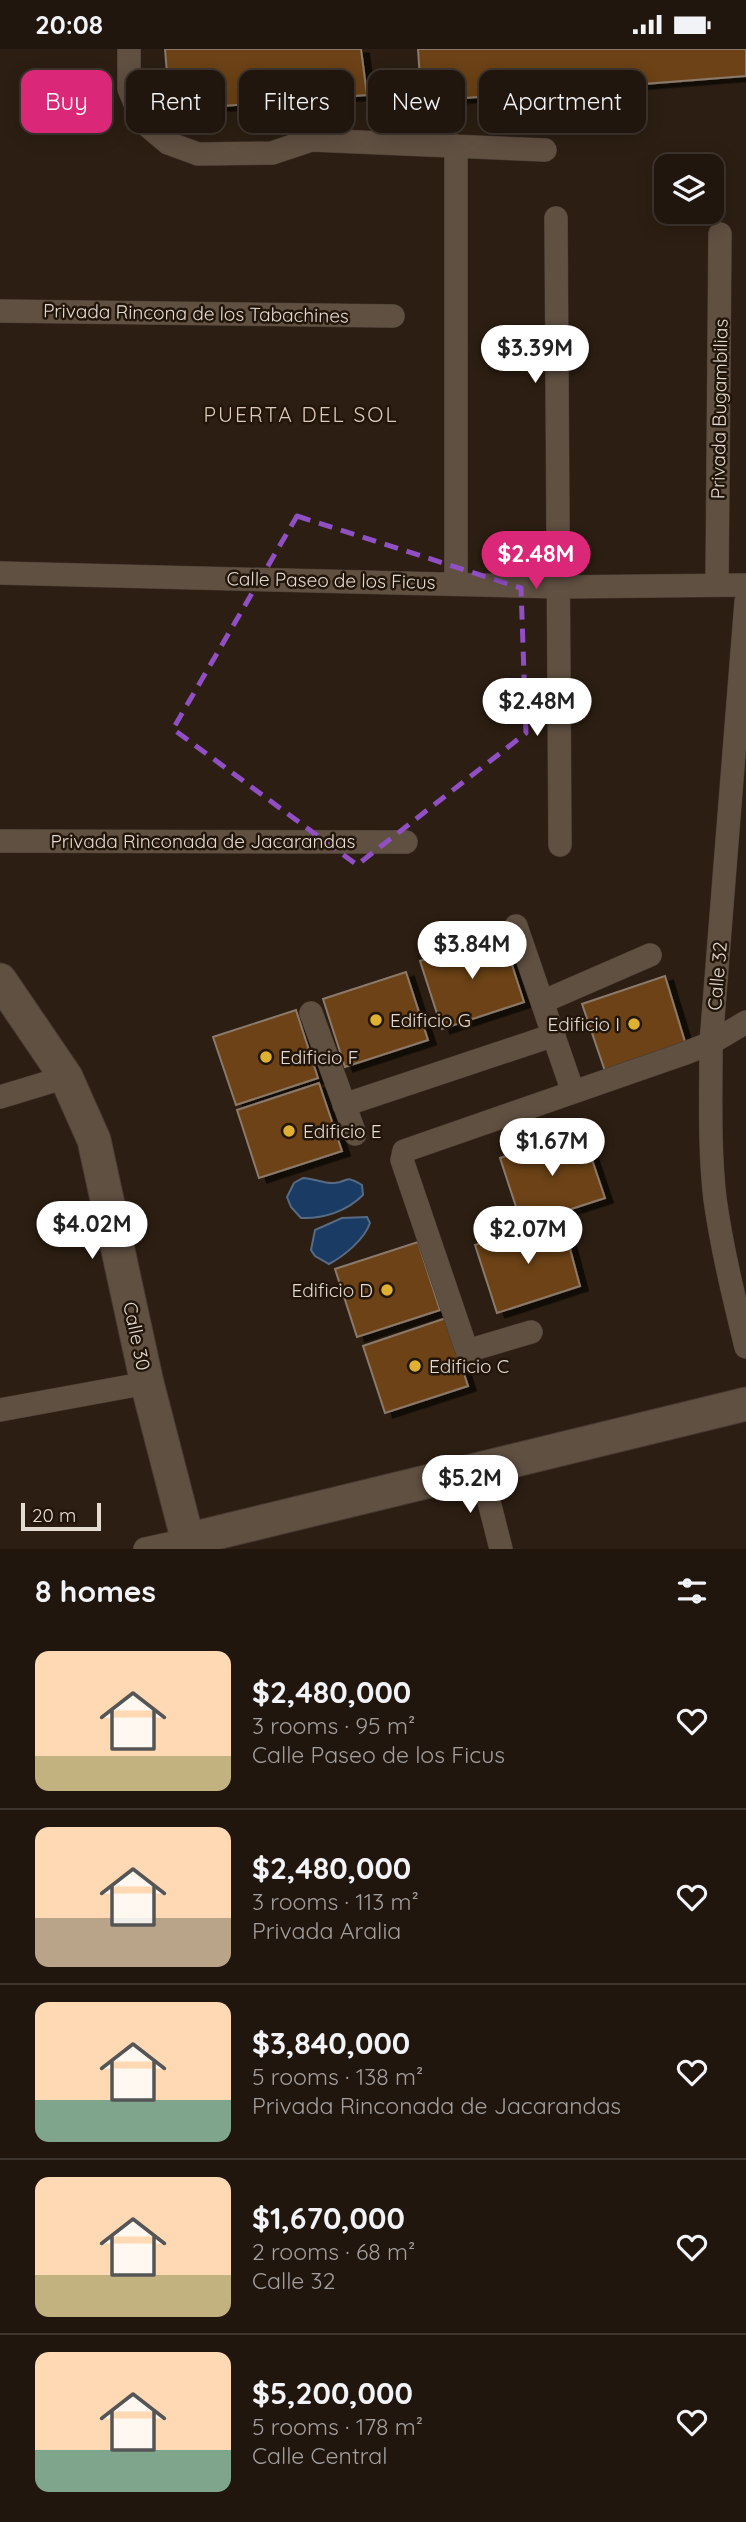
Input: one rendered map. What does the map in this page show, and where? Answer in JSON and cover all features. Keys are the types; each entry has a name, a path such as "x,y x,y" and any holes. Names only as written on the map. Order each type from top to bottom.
{"street":[{"path":"129,49 129,89 144,122 168,143 198,154 272,153 311,140 545,150"},
{"path":"456,146 456,583"},
{"path":"556,218 560,845"},
{"name":"Privada Bugambilias","path":"717,584 720,234"},
{"name":"Privada Rincona de los Tabachines","path":"0,311 393,316"},
{"name":"Calle Paseo de los Ficus","path":"0,573 558,587 746,585"},
{"name":"Calle 32","path":"746,602 711,1043 715,1198 732,1290 746,1346"},
{"name":"Privada Rinconada de Jacarandas","path":"0,841 406,842"},
{"path":"516,926 573,1092"},
{"path":"542,1002 650,955"},
{"name":"Calle 30","path":"0,980 66,1077 94,1140 147,1383 189,1544"},
{"path":"311,1013 355,1133"},
{"path":"531,1332 467,1351 402,1160 404,1151 711,1043 746,1022"},
{"path":"344,1105 554,1035"},
{"path":"0,1097 66,1077"},
{"path":"0,1410 147,1383"},
{"path":"145,1549 189,1544 746,1404"},
{"path":"481,1470 501,1549"}],"highlighted area":[{"path":"297,516 521,588 526,733 357,865 173,729"}],"water":[{"path":"303,1178 330,1183 352,1180 362,1185 363,1195 335,1213 301,1218 291,1207 287,1197 294,1183"},
{"path":"367,1217 370,1223 363,1235 335,1261 329,1264 315,1256 311,1250 315,1230 342,1218"}],"building":[{"path":"165,49 361,49 367,95 354,96 354,70 239,70 239,105 225,106 225,70 167,70"},
{"path":"418,49 746,49 746,76 646,84 646,70 479,70 479,97 465,98 465,70 419,70"},
{"path":"502,934 524,1002 442,1029 420,961"},
{"name":"Edificio G","path":"406,972 428,1040 345,1067 323,999"},
{"name":"Edificio I","path":"665,976 686,1045 605,1071 582,1004"},
{"name":"Edificio F","path":"296,1010 318,1078 236,1105 213,1037"},
{"name":"Edificio E","path":"319,1083 342,1151 259,1178 237,1110"},
{"path":"582,1130 605,1198 522,1225 500,1158"},
{"path":"562,1219 580,1286 497,1313 475,1245"},
{"name":"Edificio D","path":"418,1242 440,1310 357,1337 335,1269"},
{"name":"Edificio C","path":"446,1318 468,1386 385,1413 363,1346"}],"place":[{"name":"Edificio G","path":"376,1020"},
{"name":"Edificio I","path":"634,1024"},
{"name":"Edificio F","path":"266,1057"},
{"name":"Edificio E","path":"289,1131"},
{"name":"Edificio D","path":"387,1290"},
{"name":"Edificio C","path":"415,1366"}],"district":[{"name":"PUERTA DEL SOL","path":"301,415"}]}
